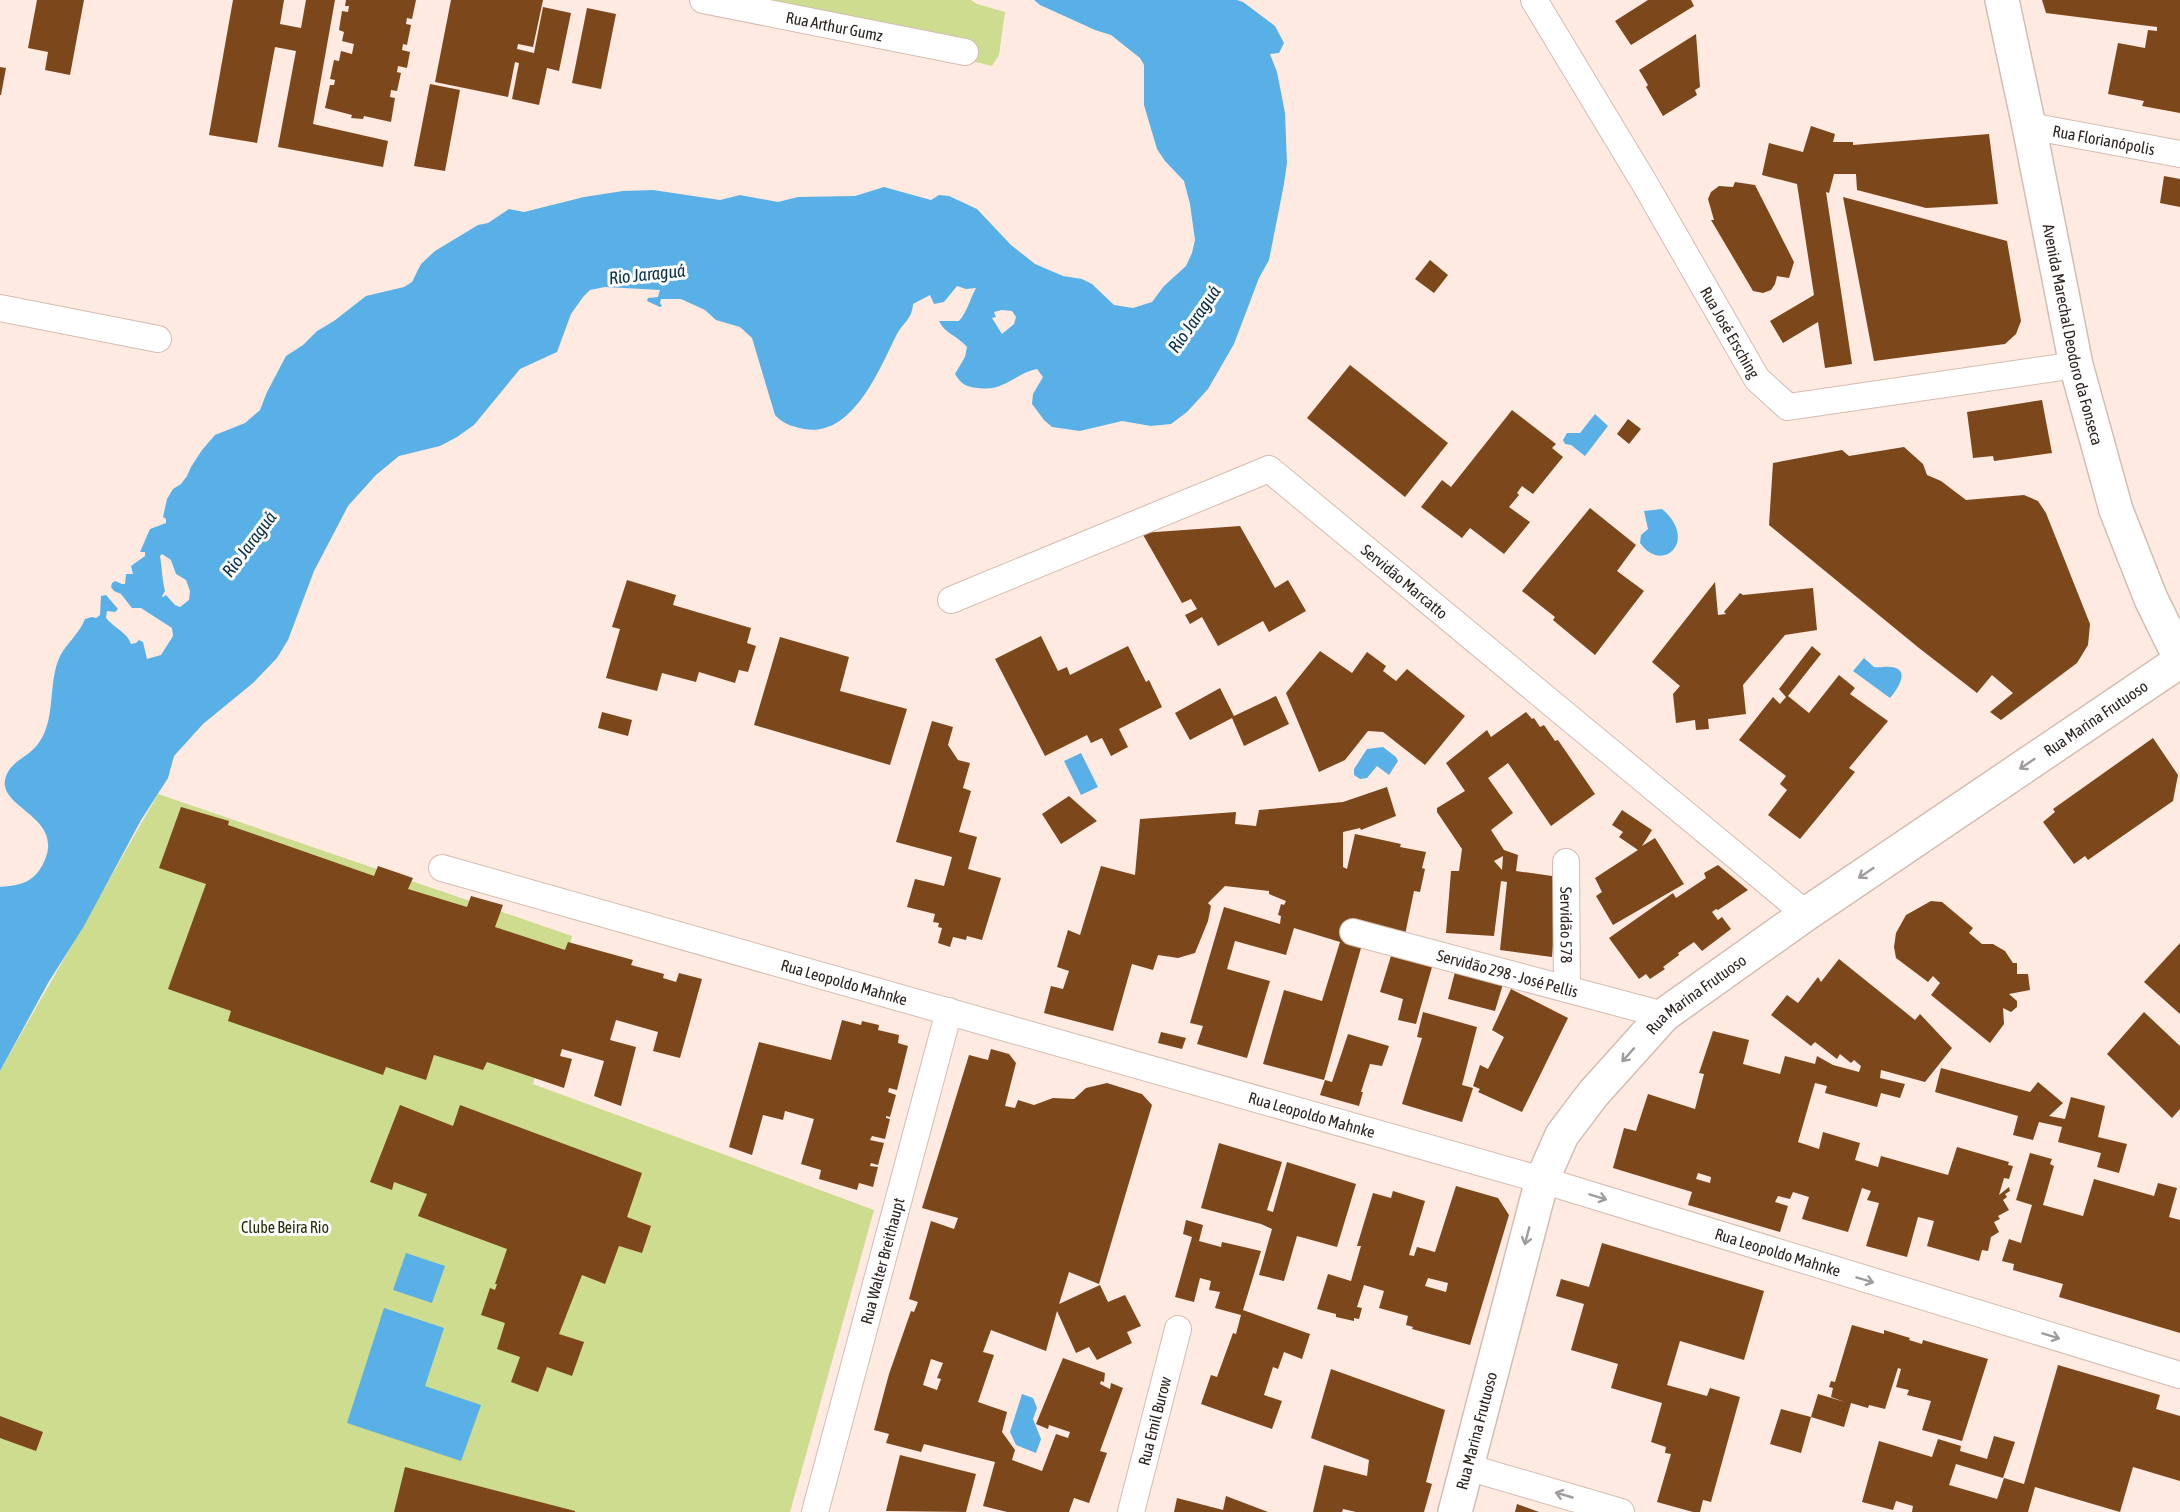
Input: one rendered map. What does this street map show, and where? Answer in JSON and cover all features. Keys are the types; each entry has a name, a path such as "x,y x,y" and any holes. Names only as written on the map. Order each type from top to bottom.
{"street":[{"name":"Rua Arthur Gumz","path":"703,0 965,52"},
{"name":"Rua José Ersching","path":"1534,0 1645,184 1757,380 1788,407 2076,365"},
{"name":"Avenida Marechal Deodoro da Fonseca","path":"2002,0 2076,365 2116,510 2151,599 2180,659"},
{"name":"Rua Florianópolis","path":"2029,126 2180,154"},
{"path":"0,308 158,339"},
{"name":"Servidão Marcatto","path":"951,600 1269,469 1806,914"},
{"name":"Rua Marina Frutuoso","path":"1455,1512 1542,1180 1562,1135 1593,1094 1664,1015 1806,914 2180,659"},
{"name":"Servidão 578","path":"1566,862 1567,989"},
{"name":"Rua Leopoldo Mahnke","path":"442,868 1542,1180 2180,1375"},
{"name":"Servidão 298 - José Pellis","path":"1353,932 1664,1015"},
{"name":"Rua Walter Breithaupt","path":"815,1512 949,1011"},
{"name":"Rua Emil Burow","path":"1131,1512 1178,1329"},
{"path":"1467,1467 1620,1512"}],"green space":[{"path":"723,0 971,0 1005,12 999,55 992,66"},
{"name":"Clube Beira Rio","path":"158,794 572,936 533,1084 874,1210 790,1512 0,1512 0,1071"}],"water":[{"name":"Rio Jaraguá","path":"1034,0 1237,0 1275,26 1284,43 1279,53 1270,54 1277,72 1285,113 1287,163 1269,260 1259,278 1234,344 1208,389 1187,412 1171,424 1151,426 1122,421 1080,431 1052,427 1032,404 1033,394 1043,377 1037,369 996,387 978,388 964,384 955,374 965,357 967,347 939,321 959,321 976,288 966,289 957,286 944,302 934,304 930,295 913,304 909,318 898,332 872,383 850,412 836,423 821,429 804,429 781,421 775,415 752,338 740,327 716,320 705,310 681,299 661,299 662,306 660,307 647,301 648,298 658,297 660,290 605,287 590,290 571,314 557,352 520,369 474,425 457,437 440,446 399,456 376,475 348,506 314,571 288,640 277,658 253,683 203,724 174,756 168,778 141,820 84,926 48,983 0,1071 0,887 21,884 31,879 44,862 48,847 46,834 40,824 12,799 6,790 7,774 10,768 34,749 44,735 50,714 53,682 58,661 85,619 96,618 100,615 101,596 106,595 118,609 115,612 107,611 106,618 127,636 131,644 139,640 143,642 147,659 161,655 173,636 172,628 141,608 132,608 121,594 114,591 111,587 112,583 115,581 125,584 126,574 133,574 131,566 145,556 145,552 140,552 150,529 166,523 163,517 167,499 173,489 187,476 202,450 215,435 245,423 260,410 286,356 366,296 404,287 412,282 421,264 435,251 478,225 488,223 509,209 524,212 584,197 623,191 653,190 720,200 740,195 778,202 798,197 855,196 884,187 931,200 939,195 949,196 977,209 1011,245 1035,264 1063,276 1082,279 1092,284 1114,305 1133,308 1152,302 1164,286 1186,266 1195,240 1184,181 1157,149 1144,105 1144,65 1140,58 1111,35 1040,5","holes":["1012,311 1016,317 1014,324 1002,334 992,318 996,317 994,312","162,554 171,560 176,574 186,580 190,591 189,600 180,607 166,595 162,596 165,591 160,556"]},
{"path":"1595,414 1608,426 1585,456 1571,445 1565,444 1563,440 1567,433 1580,433"},
{"path":"1662,509 1673,521 1677,532 1677,542 1674,550 1658,556 1649,552 1640,543 1641,535 1648,529 1644,511"},
{"path":"1864,658 1874,667 1897,668 1900,671 1901,680 1890,698 1853,671"},
{"path":"1383,747 1398,761 1389,775 1377,766 1367,778 1360,779 1354,775 1354,769 1367,749"},
{"path":"1081,753 1098,787 1081,795 1064,761"},
{"path":"406,1253 445,1266 432,1303 393,1290"},
{"path":"384,1308 444,1328 425,1386 481,1405 461,1461 347,1423"},
{"path":"1022,1394 1033,1398 1037,1408 1033,1419 1041,1439 1036,1453 1016,1445 1010,1432"}],"building":[{"path":"37,0 84,0 70,75 45,70 48,52 28,48"},
{"path":"233,0 284,0 280,24 301,28 306,0 335,0 313,124 388,141 383,167 278,147 296,51 275,47 257,143 209,135"},
{"path":"346,0 416,0 412,19 407,18 406,24 411,25 407,45 403,44 402,50 410,52 407,68 398,66 397,72 401,73 397,91 391,90 390,97 395,98 391,122 364,116 363,119 351,118 352,115 325,108 330,85 334,85 335,80 330,79 334,60 339,61 341,51 352,54 354,44 342,41 344,32 339,30 342,11 348,12 349,6 345,6"},
{"path":"451,0 543,0 533,47 518,44 517,49 534,53 543,7 571,13 559,71 547,68 539,105 512,99 519,63 515,62 508,97 435,82"},
{"path":"1648,0 1691,0 1694,6 1631,45 1615,21"},
{"path":"2042,0 2180,0 2180,113 2142,106 2144,101 2108,94 2118,43 2145,48 2148,30 2157,31 2157,27 2046,13"},
{"path":"587,8 616,14 601,89 572,83"},
{"path":"1696,34 1700,87 1695,90 1697,95 1663,116 1639,70"},
{"path":"0,67 6,68 1,95 0,95"},
{"path":"430,84 460,90 445,171 414,166"},
{"path":"1811,126 1835,134 1833,142 1853,142 1853,145 1989,134 1998,204 1926,208 1857,190 1856,174 1834,174 1829,193 1826,192 1852,364 1825,368 1818,322 1783,343 1770,321 1814,295 1797,184 1762,175 1769,143 1803,152"},
{"path":"2164,176 2180,179 2180,207 2160,203"},
{"path":"1735,182 1755,185 1794,262 1789,278 1777,276 1771,290 1763,293 1753,291 1711,220 1714,220 1708,199 1711,192 1719,186 1733,187"},
{"path":"1843,197 2007,241 2021,321 2016,334 2005,344 1874,361"},
{"path":"1430,260 1448,275 1434,293 1415,279"},
{"path":"1350,365 1448,443 1405,497 1307,418"},
{"path":"2042,400 2052,453 1994,461 1993,456 1973,458 1967,412"},
{"path":"1512,410 1556,444 1552,448 1563,457 1533,494 1522,486 1517,493 1519,495 1509,507 1530,522 1504,554 1470,528 1462,538 1421,507 1442,480 1451,487"},
{"path":"1628,419 1641,429 1629,444 1617,434"},
{"path":"1904,447 1923,464 1927,475 1941,481 1966,500 2024,495 2038,501 2046,513 2090,624 2088,645 2077,663 2001,720 1990,712 2013,693 1992,675 1977,693 1769,525 1773,463 1842,450 1849,456"},
{"path":"1590,508 1636,545 1617,571 1644,591 1595,655 1553,620 1555,617 1522,591"},
{"path":"1240,526 1275,588 1288,580 1306,611 1269,632 1263,621 1218,646 1202,617 1190,624 1185,615 1197,609 1191,599 1182,603 1142,533"},
{"path":"627,580 676,595 673,605 751,628 747,643 756,646 748,672 739,670 735,683 699,672 696,682 662,673 657,691 606,678 620,629 612,627"},
{"path":"1715,582 1718,615 1726,614 1724,612 1740,593 1743,595 1813,588 1817,630 1785,635 1743,685 1746,714 1708,719 1709,729 1696,730 1695,720 1676,723 1673,694 1680,686 1652,662"},
{"path":"1041,636 1058,671 1067,667 1070,675 1128,646 1146,682 1149,680 1162,707 1119,729 1128,747 1111,756 1102,738 1091,743 1087,735 1045,756 995,659"},
{"path":"780,637 849,657 840,691 907,709 890,765 754,725"},
{"path":"1812,646 1821,654 1788,696 1809,713 1839,675 1855,688 1850,694 1888,721 1849,768 1855,772 1800,839 1768,815 1787,790 1780,784 1786,776 1739,740 1773,697 1780,704 1786,697 1779,689"},
{"path":"1320,651 1352,673 1367,652 1386,666 1383,671 1396,681 1407,669 1465,716 1425,765 1383,732 1368,731 1345,760 1319,772 1286,693"},
{"path":"1220,688 1234,716 1276,696 1289,724 1244,746 1232,718 1190,740 1175,713"},
{"path":"602,712 632,720 628,736 598,728"},
{"path":"1526,712 1540,727 1544,725 1555,741 1558,740 1595,794 1551,826 1508,763 1488,778 1513,813 1491,830 1504,850 1518,855 1516,871 1559,877 1552,957 1500,950 1507,882 1501,881 1494,936 1446,933 1451,871 1459,871 1462,849 1437,812 1437,808 1465,791 1446,763 1487,730 1491,737","holes":["1503,856 1502,870 1494,861"]},
{"path":"932,721 953,727 948,745 958,760 970,763 963,788 971,791 959,832 977,837 968,869 1001,878 982,940 967,936 966,940 953,937 950,947 938,943 942,928 938,927 939,923 933,922 935,914 907,907 915,879 944,886 952,857 896,842"},
{"path":"2153,738 2178,775 2173,801 2088,860 2085,856 2074,864 2043,822 2055,812 2053,809"},
{"path":"1387,787 1396,816 1361,830 1360,828 1343,832 1343,867 1347,869 1355,834 1426,852 1422,868 1425,869 1420,892 1414,891 1405,935 1344,921 1344,943 1361,948 1324,1080 1263,1064 1284,990 1322,1001 1340,942 1294,928 1286,955 1235,941 1227,969 1270,981 1247,1058 1197,1044 1203,1026 1190,1023 1224,907 1280,924 1281,916 1278,915 1281,904 1284,905 1286,901 1269,894 1269,891 1225,886 1208,903 1211,906 1208,921 1195,953 1178,958 1158,955 1153,970 1132,964 1113,1031 1044,1013 1051,986 1063,989 1069,971 1057,967 1068,930 1080,935 1101,866 1135,875 1140,819 1236,812 1235,824 1256,826 1259,810 1343,802"},
{"path":"1069,796 1097,821 1061,844 1042,814"},
{"path":"181,807 229,821 228,825 374,876 378,866 413,878 408,889 467,907 471,896 503,905 495,927 565,950 568,942 633,960 631,965 664,974 663,978 676,982 679,973 702,979 680,1058 653,1051 658,1032 616,1020 610,1040 636,1047 621,1106 594,1096 604,1061 562,1049 560,1056 572,1059 564,1088 487,1062 483,1070 434,1055 426,1080 386,1067 383,1075 228,1021 231,1011 168,989 206,884 159,868"},
{"path":"1622,810 1652,830 1642,846 1655,838 1684,884 1613,925 1596,896 1602,892 1595,878 1638,850 1619,837 1623,832 1612,825"},
{"path":"1718,865 1748,890 1712,912 1718,920 1722,917 1731,929 1702,951 1694,942 1678,953 1679,955 1663,967 1665,969 1650,979 1646,974 1639,979 1609,938 1673,893 1676,898 1706,878 1704,873"},
{"path":"1931,901 1942,902 1973,928 1969,933 1982,944 1993,944 2005,951 2013,963 2017,963 2017,974 2028,974 2030,990 2009,994 2017,1001 2017,1007 2011,1012 2003,1008 2004,1024 1990,1043 1931,995 1940,983 1933,976 1928,982 1896,958 1894,947 1896,933 1906,915"},
{"path":"2180,943 2180,1014 2144,982"},
{"path":"1391,956 1432,967 1416,1024 1398,1020 1403,999 1380,992"},
{"path":"1839,959 1915,1020 1920,1014 1952,1048 1925,1082 1881,1070 1880,1078 1905,1084 1900,1098 1881,1093 1877,1107 1825,1093 1827,1086 1815,1083 1798,1142 1819,1149 1823,1132 1860,1143 1855,1160 1878,1167 1881,1156 1948,1175 1957,1147 2009,1162 2008,1165 2013,1166 2009,1179 2004,1178 1999,1195 2009,1187 2010,1191 2005,1194 2007,1197 2003,1200 2009,1210 1998,1216 2000,1219 1994,1222 1999,1232 1991,1237 1988,1251 1982,1250 1979,1261 1927,1246 1934,1221 1918,1217 1907,1257 1866,1246 1879,1203 1867,1200 1871,1191 1862,1188 1848,1232 1802,1219 1809,1197 1793,1192 1790,1199 1778,1196 1775,1202 1788,1206 1780,1232 1688,1205 1692,1192 1613,1168 1624,1128 1636,1131 1648,1094 1695,1109 1704,1074 1699,1073 1713,1031 1749,1040 1743,1064 1780,1074 1785,1056 1815,1064 1817,1056 1833,1065 1859,1072 1861,1066 1854,1060 1851,1063 1840,1054 1837,1059 1815,1042 1811,1046 1771,1015 1787,995 1798,1003 1818,977 1821,982","holes":["1698,1173 1711,1177 1710,1183 1696,1179"]},
{"path":"1455,972 1503,984 1495,1011 1448,999"},
{"path":"1511,989 1568,1018 1522,1112 1478,1092 1480,1089 1473,1086 1480,1065 1488,1069 1504,1037 1492,1030"},
{"path":"1423,1012 1477,1027 1462,1085 1473,1088 1462,1122 1402,1104 1422,1038 1417,1037"},
{"path":"2144,1012 2180,1046 2180,1109 2172,1118 2107,1054"},
{"path":"842,1020 861,1025 862,1021 879,1025 878,1030 899,1035 898,1043 908,1046 897,1090 889,1088 888,1092 896,1095 890,1117 886,1116 890,1119 885,1139 872,1136 870,1140 884,1143 878,1165 871,1163 870,1166 878,1167 873,1187 859,1183 857,1190 819,1179 821,1170 801,1164 814,1119 785,1111 783,1120 763,1115 752,1155 729,1147 759,1042 831,1060"},
{"path":"1161,1032 1186,1038 1182,1049 1158,1043"},
{"path":"1348,1034 1389,1046 1382,1066 1370,1064 1359,1106 1320,1095 1325,1080 1332,1082"},
{"path":"991,1049 1009,1054 1016,1063 1005,1106 1015,1108 1018,1100 1034,1105 1053,1098 1074,1099 1086,1088 1107,1083 1142,1094 1152,1105 1099,1284 1069,1272 1059,1304 1100,1285 1108,1302 1125,1295 1141,1326 1127,1332 1132,1343 1097,1360 1089,1347 1076,1353 1057,1311 1046,1351 991,1330 983,1352 994,1355 978,1402 1007,1412 1002,1432 1015,1450 1012,1460 1042,1471 1056,1434 1068,1438 1070,1432 1049,1425 1048,1429 1036,1424 1063,1358 1105,1373 1104,1382 1101,1381 1100,1384 1110,1389 1111,1383 1123,1388 1100,1451 1107,1453 1089,1503 1074,1498 1069,1512 1007,1512 983,1506 995,1462 924,1444 921,1452 886,1443 889,1434 874,1430 889,1374 911,1311 914,1312 918,1302 909,1299 931,1221 954,1229 958,1218 922,1208 969,1055 988,1060","holes":["931,1359 943,1363 937,1378 941,1379 937,1390 923,1385"]},
{"path":"1941,1068 2030,1092 2038,1082 2063,1103 2049,1116 2065,1119 2071,1097 2105,1106 2098,1137 2127,1144 2119,1173 2097,1167 2101,1153 2058,1142 2062,1127 2039,1122 2033,1140 2013,1135 2018,1116 1935,1092"},
{"path":"400,1105 453,1126 460,1105 642,1173 627,1217 651,1226 642,1253 619,1246 605,1284 582,1275 559,1334 584,1342 572,1376 547,1367 538,1392 511,1382 520,1357 497,1349 505,1323 481,1315 490,1288 495,1290 507,1249 418,1216 427,1194 394,1182 392,1190 370,1182"},
{"path":"1219,1143 1282,1162 1267,1210 1273,1212 1287,1162 1356,1184 1337,1247 1297,1236 1284,1281 1259,1275 1272,1229 1201,1208"},
{"path":"2030,1153 2052,1159 2050,1164 2054,1166 2043,1205 2083,1216 2094,1179 2154,1196 2158,1183 2177,1188 2169,1217 2180,1220 2180,1333 2059,1297 2063,1284 2013,1270 2014,1264 2002,1261 2009,1239 2021,1243 2032,1205 2016,1200"},
{"path":"1456,1186 1498,1198 1509,1215 1470,1345 1412,1329 1413,1327 1406,1325 1408,1316 1379,1308 1384,1291 1364,1285 1357,1307 1362,1308 1359,1319 1354,1318 1354,1321 1336,1317 1336,1314 1317,1309 1328,1274 1351,1281 1361,1246 1357,1246 1373,1193 1391,1198 1393,1191 1425,1201 1409,1255 1414,1256 1417,1247 1435,1252","holes":["1428,1278 1448,1283 1446,1292 1425,1286"]},
{"path":"1186,1220 1203,1225 1199,1241 1221,1247 1222,1242 1261,1251 1243,1310 1310,1334 1302,1359 1284,1352 1278,1369 1273,1367 1264,1395 1282,1401 1272,1429 1201,1404 1211,1375 1217,1377 1233,1333 1236,1334 1241,1315 1215,1308 1220,1292 1209,1290 1211,1281 1200,1278 1194,1302 1175,1297 1192,1237 1183,1234"},
{"path":"1602,1243 1764,1291 1744,1360 1680,1341 1667,1385 1707,1396 1710,1388 1740,1397 1711,1502 1703,1500 1700,1512 1657,1502 1671,1454 1665,1453 1666,1447 1651,1442 1662,1403 1611,1388 1618,1364 1571,1350 1584,1304 1556,1296 1561,1279 1589,1287"},
{"path":"1852,1325 1884,1334 1884,1330 1922,1344 1923,1340 1988,1359 1962,1441 1922,1430 1931,1401 1907,1395 1909,1390 1896,1387 1901,1369 1898,1368 1885,1409 1869,1405 1868,1408 1851,1403 1844,1427 1811,1417 1818,1394 1845,1402 1831,1397 1833,1388 1829,1387 1831,1381 1835,1382"},
{"path":"2058,1365 2160,1395 2156,1409 2180,1416 2180,1481 2133,1467 2120,1512 2035,1487 2028,1512 1912,1512 1913,1506 1896,1501 1893,1510 1862,1502 1879,1441 1932,1457 1938,1439 1961,1446 1960,1451 1987,1459 1994,1436 2015,1442 2003,1478 1956,1464 1949,1485 1997,1499 2004,1478 2024,1484"},
{"path":"1331,1369 1445,1410 1426,1482 1432,1484 1424,1512 1356,1512 1343,1509 1342,1512 1313,1512 1324,1465 1367,1476 1369,1460 1311,1438"},
{"path":"1781,1409 1811,1417 1801,1453 1770,1444"},
{"path":"0,1416 43,1432 36,1451 0,1438"},
{"path":"900,1455 976,1474 966,1512 886,1511"},
{"path":"405,1467 575,1511 575,1512 394,1512"},
{"path":"1226,1496 1268,1512 1174,1512 1177,1498 1223,1510"},
{"path":"1517,1504 1539,1512 1515,1512"}]}
